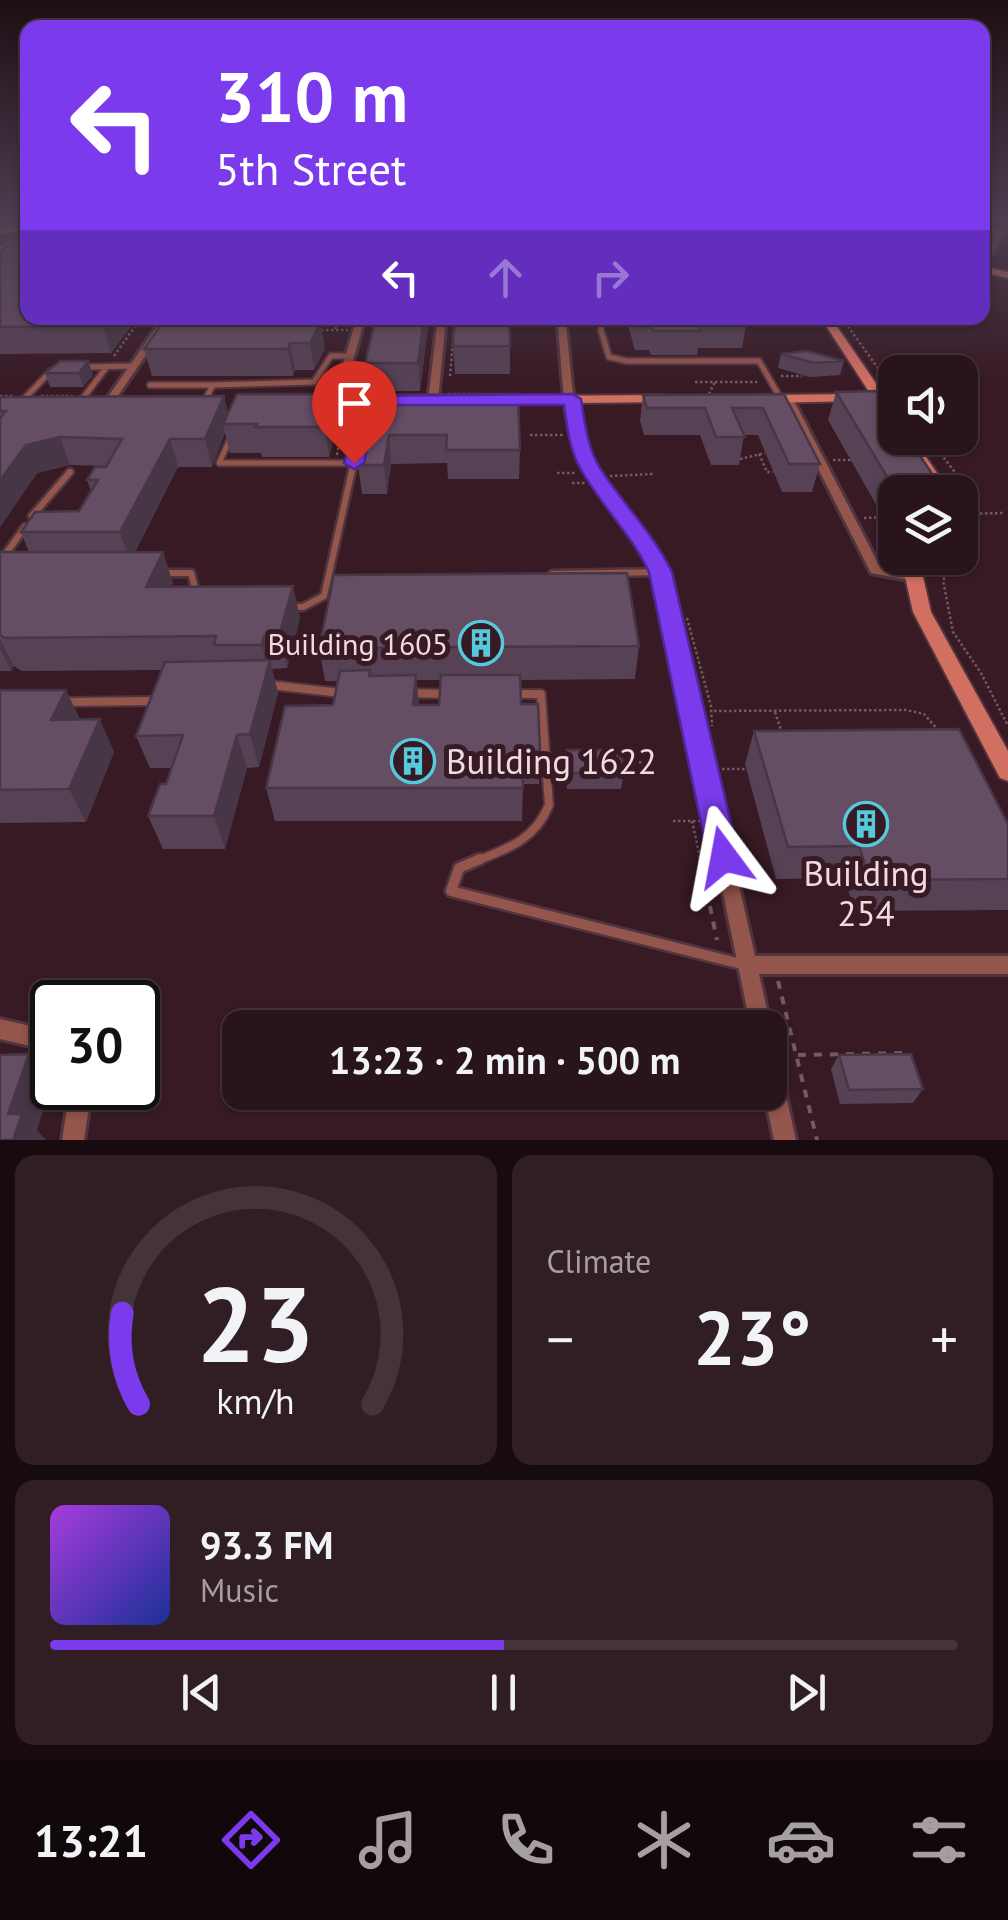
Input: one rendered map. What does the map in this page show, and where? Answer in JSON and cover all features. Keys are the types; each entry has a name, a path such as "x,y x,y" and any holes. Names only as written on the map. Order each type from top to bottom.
{"street":[{"path":"110,401 162,325"},
{"path":"341,402 359,325"},
{"path":"434,400 441,325"},
{"path":"562,325 579,442 590,468 644,539 661,572 757,1010"},
{"path":"831,325 878,395"},
{"path":"747,399 878,398"},
{"path":"486,400 675,399"},
{"path":"785,399 878,570"},
{"path":"304,400 451,400"},
{"path":"60,402 128,401"},
{"path":"147,401 232,401"},
{"path":"16,402 41,402"},
{"path":"920,575 927,622 1008,772"},
{"path":"748,965 1008,965"},
{"path":"0,1029 30,1035"},
{"path":"74,1140 78,1110"},
{"path":"779,1110 785,1140"}],"lane":[{"path":"600,325 606,353 618,360 759,361 785,399"},
{"path":"150,385 314,382 327,360 350,356"},
{"path":"80,402 106,366"},
{"path":"77,367 134,366"},
{"path":"16,402 46,373 62,367"},
{"path":"257,396 262,384"},
{"path":"205,401 212,385"},
{"path":"286,607 303,607 324,596 368,400"},
{"path":"233,432 219,464 354,463"},
{"path":"0,562 36,510 70,472"},
{"path":"536,574 661,572"},
{"path":"160,573 192,573 201,607"},
{"path":"255,685 293,685 315,693 352,694"},
{"path":"59,702 158,701 166,691"},
{"path":"389,694 464,694"},
{"path":"501,694 541,694 549,805 534,836 459,868 451,890 748,965"}],"path":[{"path":"335,330 337,325"},
{"path":"450,376 454,325"},
{"path":"847,325 878,368"},
{"path":"309,330 357,330"},
{"path":"115,354 130,354"},
{"path":"770,376 802,376"},
{"path":"695,382 758,382"},
{"path":"710,403 715,382"},
{"path":"335,461 341,402"},
{"path":"530,435 569,435"},
{"path":"740,460 764,453"},
{"path":"759,454 767,472 774,472"},
{"path":"826,460 851,460"},
{"path":"605,476 653,474"},
{"path":"978,514 1003,513"},
{"path":"857,518 878,517"},
{"path":"947,575 943,580 953,632 981,672 1008,726"},
{"path":"692,712 906,710 924,714 944,742"},
{"path":"775,711 786,746"},
{"path":"606,753 623,763 650,763"},
{"path":"715,769 746,769"},
{"path":"692,821 717,940"},
{"path":"774,965 817,1140"},
{"path":"796,1055 908,1053"}],"building":[{"path":"0,276 20,276 20,325 105,325 103,327 0,327"},
{"path":"161,325 319,325 310,343 290,343 288,349 144,349"},
{"path":"374,325 423,325 418,363 365,363"},
{"path":"454,325 509,325 510,346 453,346"},
{"path":"699,325 701,331 653,331 652,327 637,327"},
{"path":"807,351 844,361 814,363 781,354"},
{"path":"60,361 88,361 79,373 45,373"},
{"path":"877,391 878,455 919,455 933,475 886,475 836,392"},
{"path":"237,394 334,394 325,427 223,424"},
{"path":"518,394 520,450 446,450 447,435 389,435 384,465 358,465 377,395"},
{"path":"784,394 820,464 789,464 763,408 732,408 745,437 716,437 705,408 647,408 643,395"},
{"path":"224,396 205,439 170,439 120,532 21,532 35,512 79,511 98,480 87,480 95,467 106,467 122,439 60,437 26,445 0,480 0,418 6,411 0,411 0,397"},
{"path":"0,552 163,552 146,587 293,586 279,636 264,636 262,645 214,645 216,636 5,638 0,635"},
{"path":"627,573 639,646 319,648 334,575"},
{"path":"270,660 250,734 237,735 214,816 148,816 160,784 166,784 183,735 136,736 165,662"},
{"name":"Building 1622","path":"370,670 369,676 416,675 413,705 439,705 441,675 520,675 521,704 538,704 540,751 522,751 523,788 266,788 285,706 333,705 340,671"},
{"path":"0,690 66,690 51,720 100,719 69,789 0,790"},
{"name":"Building 254","path":"959,729 1008,824 1008,879 870,880 859,846 788,847 754,731"},
{"path":"567,750 621,750 624,773 568,773"},
{"path":"29,1054 8,1114 22,1114 13,1140 0,1140 0,1055"},
{"path":"911,1054 923,1089 849,1090 839,1055"}],"place":[{"name":"Building 1605","path":"481,643"},
{"name":"Building 1622","path":"413,761"},
{"name":"Building 254","path":"866,824"}],"route":[{"path":"354,463 368,400 572,399 579,442 590,468 644,539 661,572 724,857"}]}
